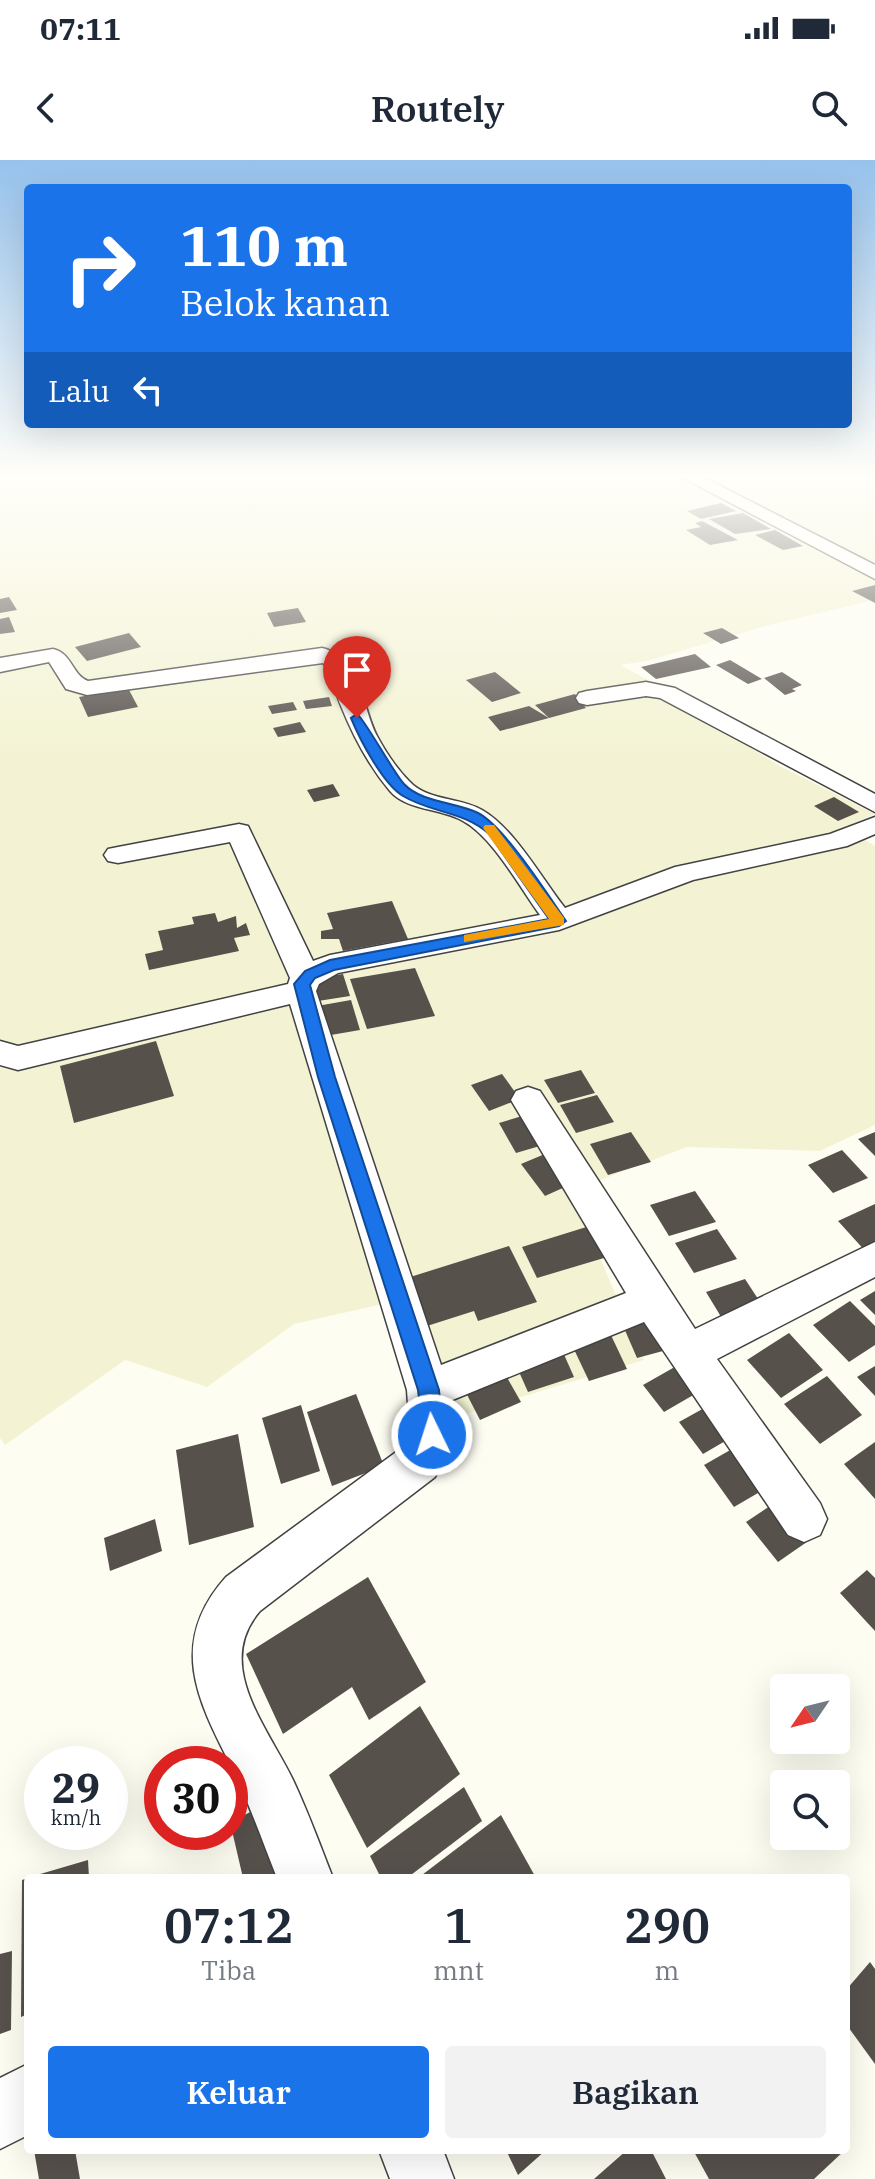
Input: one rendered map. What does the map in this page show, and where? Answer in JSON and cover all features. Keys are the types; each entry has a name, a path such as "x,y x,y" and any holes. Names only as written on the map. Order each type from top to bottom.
{"street":[{"path":"0,665 53,655 74,684 87,688 322,654 331,658 348,680 349,698 366,738 400,787 410,795 472,815 483,822 559,921"},
{"path":"587,698 646,689 667,693 875,804"},
{"path":"0,1053 18,1058 303,985 330,965 559,921 685,873 838,840 875,825"},
{"path":"118,855 239,832 303,985 428,1390 432,1435 419,1462 243,1594 227,1610 217,1636 216,1661 222,1689 275,1802 303,1874"},
{"path":"528,1100 652,1301 804,1519"},
{"path":"688,1353 875,1258"},
{"path":"428,1390 652,1301"},
{"path":"0,2118 24,2098"},
{"path":"413,2154 422,2179"}],"green space":[{"path":"0,567 875,567 875,600 769,625 647,661 620,665 669,691 702,718 780,766 875,814 844,827 875,846 875,1125 820,1151 687,1147 571,1191 644,1360 435,1423 383,1304 294,1324 207,1387 125,1360 5,1445 0,1438"}],"building":[{"path":"875,585 875,603 852,591"},
{"path":"9,597 17,610 0,613 0,599"},
{"path":"298,608 306,622 274,627 267,613"},
{"path":"9,617 15,632 0,634 0,619"},
{"path":"722,628 739,638 721,644 703,633"},
{"path":"129,633 141,647 87,661 75,647"},
{"path":"695,654 711,667 656,679 641,667"},
{"path":"730,660 762,679 748,684 716,665"},
{"path":"495,672 521,693 492,702 466,680"},
{"path":"782,672 802,685 785,695 764,678"},
{"path":"128,688 138,707 88,717 79,697"},
{"path":"575,694 586,708 549,718 535,705"},
{"path":"329,697 332,706 306,709 303,701"},
{"path":"293,702 297,710 272,714 268,706"},
{"path":"529,706 549,718 500,731 488,717"},
{"path":"300,722 306,732 278,737 273,728"},
{"path":"333,784 340,796 314,802 307,790"},
{"path":"834,797 859,812 838,821 814,806"},
{"path":"392,901 408,939 343,951 339,939 321,939 321,931 333,929 327,913"},
{"path":"215,913 218,922 236,916 237,928 246,923 250,935 234,938 239,951 149,970 145,954 163,950 158,931 194,924 192,917"},
{"path":"415,968 435,1016 367,1029 350,979"},
{"path":"343,974 350,996 318,1001 312,979"},
{"path":"351,1000 360,1030 325,1036 317,1006"},
{"path":"156,1041 174,1096 74,1123 60,1066"},
{"path":"581,1070 595,1093 558,1103 544,1080"},
{"path":"502,1074 520,1099 489,1111 471,1085"},
{"path":"597,1095 614,1122 576,1133 560,1105"},
{"path":"532,1113 550,1143 516,1153 499,1123"},
{"path":"631,1132 651,1162 608,1175 590,1144"},
{"path":"875,1132 875,1156 858,1139"},
{"path":"842,1150 868,1178 833,1193 808,1165"},
{"path":"552,1151 576,1182 545,1196 521,1164"},
{"path":"695,1191 716,1222 669,1236 650,1205"},
{"path":"875,1204 875,1250 867,1253 838,1221"},
{"path":"596,1224 614,1255 537,1278 522,1247"},
{"path":"717,1229 737,1259 694,1273 675,1243"},
{"path":"509,1246 537,1302 478,1321 474,1311 427,1326 407,1278"},
{"path":"745,1279 766,1311 726,1325 706,1292"},
{"path":"875,1291 875,1315 860,1300"},
{"path":"850,1301 875,1326 875,1345 849,1362 813,1325"},
{"path":"660,1319 674,1348 637,1358 624,1328"},
{"path":"609,1331 627,1369 589,1381 571,1343"},
{"path":"789,1333 823,1370 781,1398 747,1360"},
{"path":"562,1350 574,1377 528,1392 516,1365"},
{"path":"680,1364 702,1390 664,1412 643,1385"},
{"path":"875,1366 875,1396 857,1377"},
{"path":"501,1367 521,1402 480,1420 462,1385"},
{"path":"827,1376 862,1415 820,1444 784,1404"},
{"path":"356,1394 384,1466 332,1486 307,1412"},
{"path":"715,1402 739,1433 703,1454 679,1422"},
{"path":"301,1405 320,1471 281,1484 262,1418"},
{"path":"238,1434 254,1527 189,1545 176,1450"},
{"path":"875,1442 875,1499 844,1464"},
{"path":"739,1445 770,1486 734,1507 704,1465"},
{"path":"782,1498 814,1537 778,1562 746,1522"},
{"path":"155,1519 162,1551 110,1571 104,1538"},
{"path":"867,1570 875,1578 875,1631 840,1593"},
{"path":"368,1577 426,1682 369,1720 352,1687 283,1734 246,1654"},
{"path":"420,1706 460,1774 367,1848 329,1775"},
{"path":"464,1787 482,1821 412,1874 379,1874 370,1856"},
{"path":"269,1803 290,1874 242,1874 236,1850 248,1850 248,1813"},
{"path":"501,1815 534,1874 423,1874"},
{"path":"88,1860 89,1874 40,1874"},
{"path":"22,1880 24,2016 21,2017"},
{"path":"12,1951 11,2030 0,2034 0,1954"},
{"path":"870,1962 875,1969 875,2064 850,2030 850,1985"},
{"path":"35,2154 76,2154 80,2179 39,2179"},
{"path":"508,2154 542,2154 518,2175"},
{"path":"622,2154 653,2154 666,2179 594,2179"},
{"path":"695,2154 841,2154 814,2179 709,2179"}],"slow traffic":[{"path":"469,939 559,921 490,828"}],"route":[{"path":"357,718 366,738 400,787 410,795 472,815 483,822 559,921 330,965 310,974 302,984 301,991 326,1077 428,1390 432,1435"}]}
